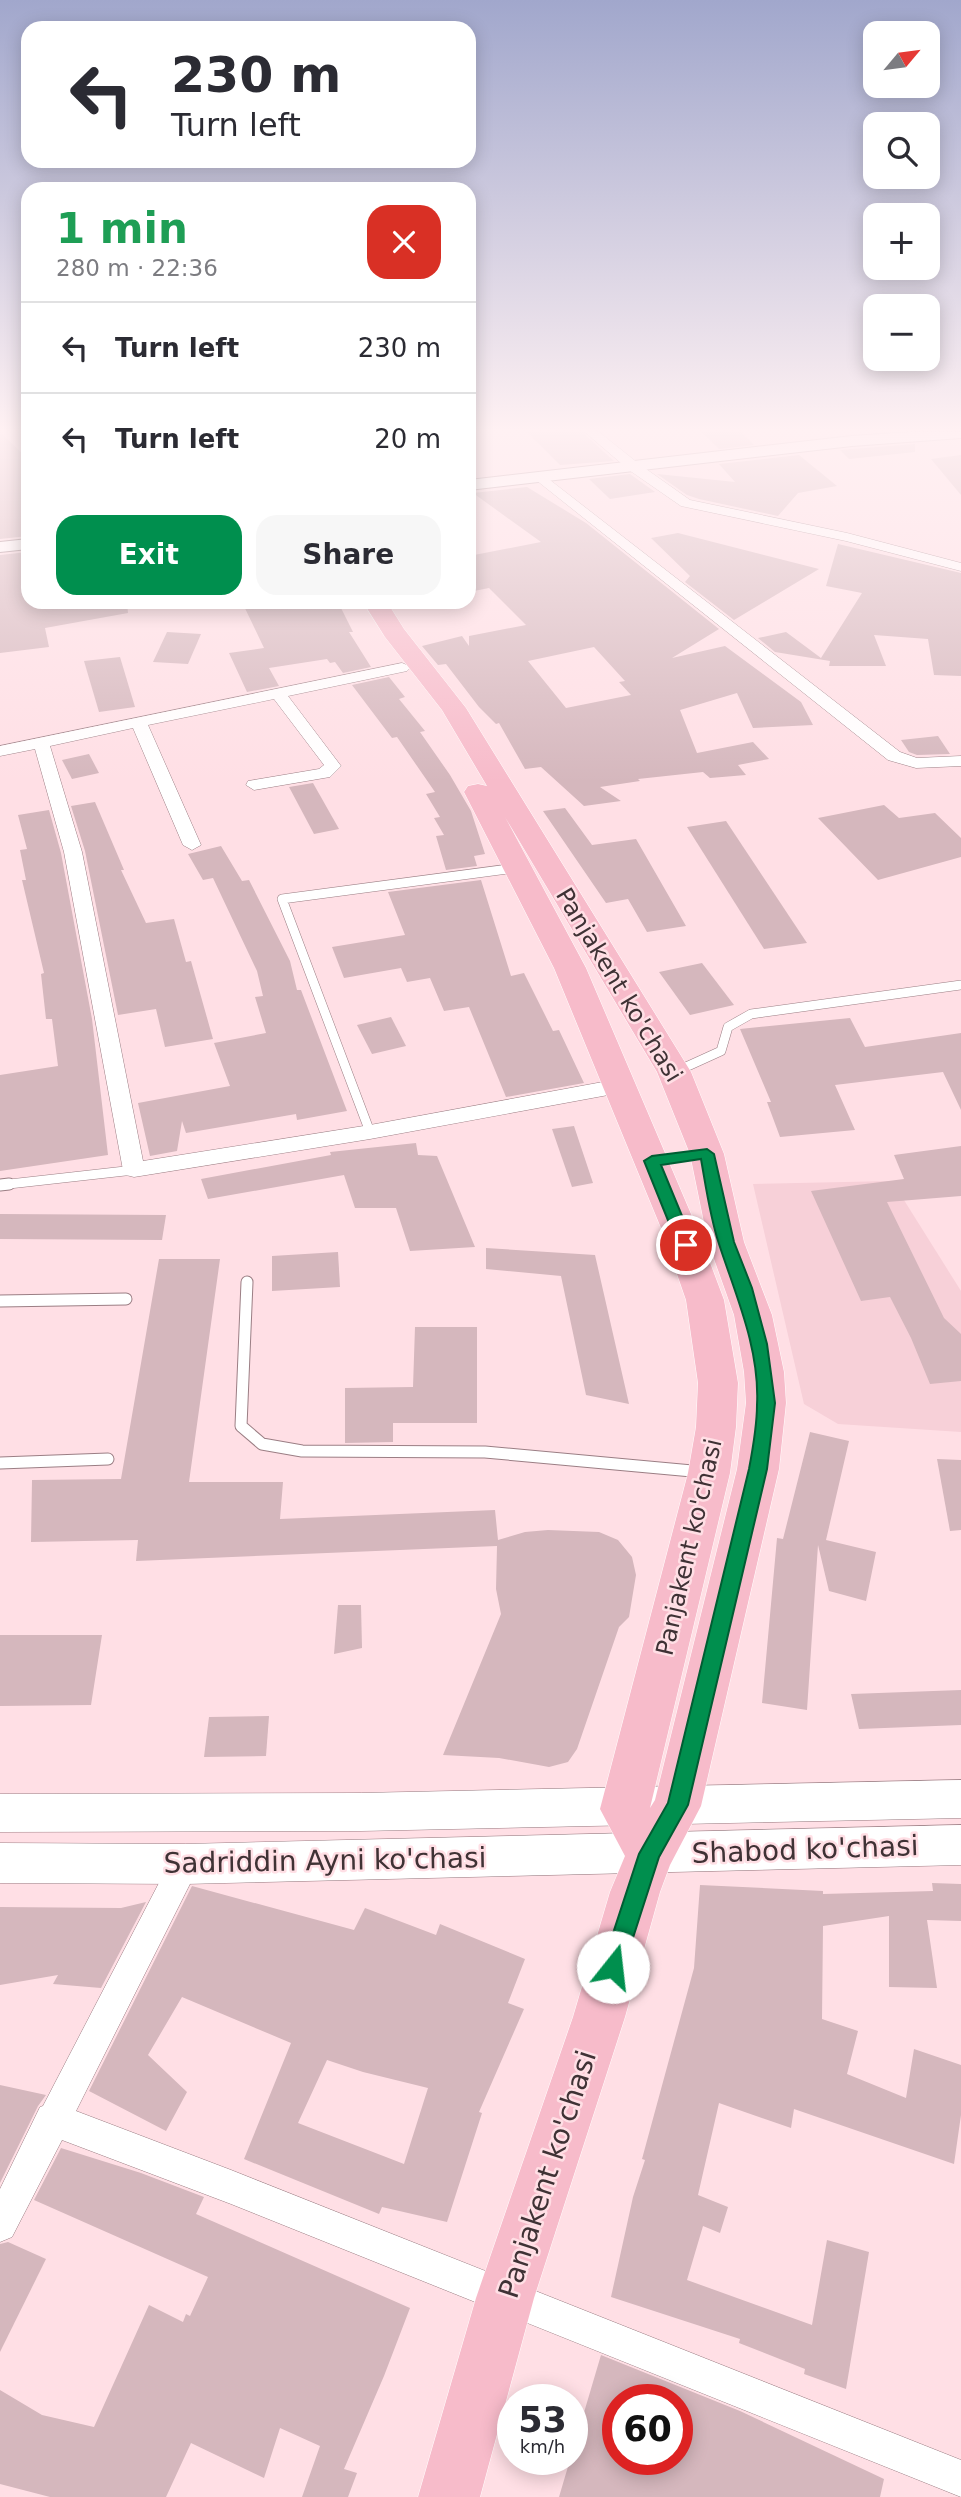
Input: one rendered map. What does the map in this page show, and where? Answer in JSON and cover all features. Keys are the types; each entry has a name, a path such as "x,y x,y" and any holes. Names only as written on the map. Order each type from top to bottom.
{"main road":[{"name":"Panjakent ko'chasi","path":"359,609 456,748 570,968 652,1161 696,1275 713,1338 717,1405 709,1473 649,1718 637,1831 635,1892 599,2017 505,2298 449,2497"},
{"name":"Panjakent ko'chasi","path":"379,609 453,708 674,1072 707,1154 726,1242 753,1315 764,1372 766,1403 758,1469 677,1805"},
{"path":"652,1161 707,1154"},
{"name":"Shabod ko'chasi","path":"637,1831 677,1805 961,1799"},
{"name":"Sadriddin Ayni ko'chasi","path":"0,1813 186,1815 637,1831"},
{"name":"Shabod ko'chasi","path":"637,1831 961,1845"},
{"name":"Sadriddin Ayni ko'chasi","path":"0,1863 185,1864 637,1831"}],"street":[{"path":"631,549 894,756 916,763 961,761"},
{"path":"891,549 961,567"},
{"path":"0,751 402,668"},
{"path":"254,785 324,773 333,766 277,694"},
{"path":"138,722 192,845"},
{"path":"41,742 74,852 134,1170 370,1132 619,1086"},
{"path":"0,2225 185,1864"},
{"path":"52,2119 231,2187 961,2479"}],"lane":[{"path":"370,1132 282,899 517,868"},
{"path":"674,1072 721,1051 728,1027 751,1014 961,985"},
{"path":"0,1185 134,1170"},
{"path":"247,1282 241,1426 262,1444 302,1451 485,1452 709,1473"},
{"path":"0,1301 126,1299"},
{"path":"0,1463 108,1459"}],"shaded area":[{"path":"892,1181 961,1291 961,1432 838,1424 804,1404 753,1184"}],"building":[{"path":"507,549 618,549 719,629 672,658 725,646 801,702 813,725 753,728 737,693 680,710 697,753 753,742 769,759 738,765 746,775 710,778 703,772 638,779 640,781 600,787 621,801 584,806 541,767 525,769 499,723 496,724 479,707 446,664 438,665 422,646 462,636 469,646 469,636 526,625 489,588 476,591 476,555","holes":["594,647 625,681 619,682 631,695 566,708 528,661"]},
{"path":"662,549 739,549 819,569 734,620 685,582 690,576"},
{"path":"837,549 857,549 961,573 961,676 934,675 928,639 874,635 886,666 829,666 830,661 775,652 758,638 786,632 821,658 862,593 826,586"},
{"path":"21,553 21,609 128,609 128,613 45,628 49,647 0,653 0,555"},
{"path":"245,609 342,609 353,632 349,632 371,667 343,673 335,662 330,663 327,659 269,668 279,686 247,692 229,653 264,648"},
{"path":"167,632 201,634 188,664 153,662"},
{"path":"120,657 135,707 99,712 84,661"},
{"path":"389,677 405,697 399,699 425,731 420,732 471,811 485,854 474,856 477,866 446,870 436,836 444,835 434,818 440,817 426,794 435,792 397,737 392,738 352,685"},
{"path":"938,736 950,754 917,755 909,752 901,740"},
{"path":"89,754 99,773 72,779 62,760"},
{"path":"313,783 339,829 314,834 289,787"},
{"path":"95,802 124,870 121,870 146,923 174,919 186,962 191,961 213,1039 165,1047 156,1009 118,1015 85,851 71,806"},
{"path":"884,805 899,818 935,813 961,838 961,857 878,880 818,818"},
{"path":"565,808 592,845 636,839 686,926 647,932 628,899 606,903 543,811"},
{"path":"49,810 61,853 92,1019 108,1155 0,1171 0,1075 58,1066 52,1019 46,1019 41,974 44,973 22,880 26,880 20,850 27,849 18,815"},
{"path":"726,821 807,943 764,949 687,827"},
{"path":"221,846 242,881 249,880 290,961 297,990 301,990 347,1111 297,1120 296,1114 186,1133 182,1121 177,1151 150,1156 138,1103 230,1086 214,1043 266,1033 255,997 263,996 257,971 213,878 203,880 188,854"},
{"path":"481,880 511,976 524,973 553,1031 559,1030 584,1083 506,1097 469,1007 444,1011 430,978 407,982 401,968 344,978 332,947 405,935 388,892"},
{"path":"702,963 734,1005 690,1015 659,972"},
{"path":"391,1017 406,1046 372,1054 357,1025"},
{"path":"850,1018 865,1047 961,1033 961,1110 943,1072 835,1085 855,1130 780,1137 767,1102 771,1102 740,1029"},
{"path":"574,1126 593,1183 572,1187 552,1129"},
{"path":"416,1143 418,1155 437,1156 475,1247 410,1251 396,1208 355,1208 344,1175 208,1199 201,1179 331,1155 330,1152"},
{"path":"961,1146 961,1196 887,1202 944,1318 961,1334 961,1381 930,1384 890,1297 861,1301 811,1191 904,1179 894,1155"},
{"path":"0,1214 166,1215 162,1240 0,1239"},
{"path":"486,1248 595,1255 629,1404 586,1395 561,1276 486,1269"},
{"path":"338,1252 340,1287 272,1291 272,1256"},
{"path":"159,1259 220,1259 189,1482 283,1482 280,1519 495,1510 498,1540 525,1532 548,1530 599,1532 618,1540 632,1557 636,1575 629,1617 619,1627 577,1749 568,1762 549,1767 499,1758 443,1755 501,1614 496,1589 497,1546 136,1561 138,1540 31,1542 32,1480 121,1479"},
{"path":"415,1327 477,1327 477,1423 393,1423 393,1442 345,1443 345,1388 413,1387"},
{"path":"810,1432 849,1441 826,1540 876,1552 866,1601 829,1591 818,1545 807,1710 762,1703 777,1538 783,1539"},
{"path":"937,1459 961,1460 961,1530 950,1531"},
{"path":"338,1605 361,1605 362,1648 334,1654"},
{"path":"0,1635 102,1635 91,1705 0,1706"},
{"path":"961,1690 961,1725 859,1729 851,1694"},
{"path":"269,1716 266,1756 204,1757 209,1717"},
{"path":"932,1883 961,1884 961,1921 927,1920 937,1988 889,1987 889,1916 823,1926 822,2019 858,2031 847,2074 906,2098 914,2049 961,2065 961,2115 954,2164 794,2109 791,2128 719,2103 698,2195 728,2207 720,2233 703,2226 687,2280 812,2325 827,2240 869,2252 846,2389 804,2374 805,2369 739,2343 740,2339 611,2297 633,2197 645,2160 642,2159 694,1968 700,1885 823,1891 823,1894 933,1891"},
{"path":"192,1886 354,1930 365,1908 436,1935 440,1924 525,1959 508,2003 524,2009 479,2112 482,2113 447,2222 382,2207 379,2214 244,2159 291,2043 182,1997 148,2055 187,2092 166,2131 89,2091","holes":["327,2060 428,2088 404,2164 298,2123"]},
{"path":"146,1902 101,1988 53,1984 58,1975 0,1985 0,1907 121,1908"},
{"path":"0,2085 46,2095 0,2183"},
{"path":"61,2148 141,2173 204,2197 196,2214 410,2308 344,2469 357,2473 348,2497 302,2497 320,2446 280,2428 264,2478 191,2443 166,2497 50,2497 0,2484 0,2390 42,2415 94,2427 149,2305 183,2322 186,2314 190,2316 208,2277 34,2200"},
{"path":"8,2242 46,2259 0,2352 0,2244"},
{"path":"601,2355 673,2384 602,2384 602,2475 693,2475 693,2392 740,2411 884,2479 880,2497 559,2497 566,2475 588,2475 588,2399"}],"route":[{"path":"613,1967 635,1892 650,1854 677,1805 764,1435 766,1403 759,1344 753,1315 726,1242 707,1154 652,1161 686,1245"}]}
